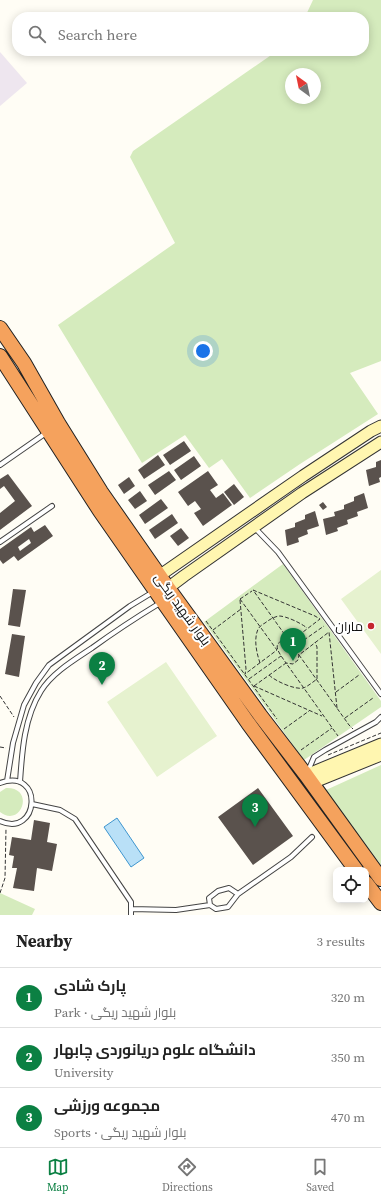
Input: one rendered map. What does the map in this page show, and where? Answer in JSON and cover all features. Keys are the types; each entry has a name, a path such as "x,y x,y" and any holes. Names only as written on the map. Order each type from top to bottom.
{"highway":[{"name":"بلوار شهید ریگی","path":"0,328 24,363 58,423 101,492 159,576 162,593 260,715 314,774 381,879"},
{"name":"بلوار شهید ریگی","path":"0,356 48,432 162,593 248,723 354,867"},
{"path":"369,887 381,904"}],"street":[{"path":"159,576 303,476 376,428 380,442 302,493 162,593"},
{"path":"176,565 184,576"},
{"path":"314,774 381,744"},
{"path":"314,774 381,755"}],"lane":[{"path":"0,465 48,432"},
{"path":"0,542 52,506"},
{"path":"254,527 278,552 381,694"},
{"path":"7,781 14,743 24,705 36,683 49,665 130,606 162,593"},
{"path":"20,782 23,749 30,715 41,691 52,678 72,662 138,616 162,593"},
{"path":"314,774 314,757 376,722 381,716"},
{"path":"0,783 13,780 20,782 29,791 32,798 30,812 26,818 12,824 0,821"},
{"path":"32,804 60,810 75,819 131,902 131,915"},
{"path":"131,909 176,910 210,905 216,909 228,907 238,894 291,856 312,837"},
{"path":"210,905 209,898 218,891 229,888 238,894"}],"path":[{"path":"240,599 253,590"},
{"path":"253,590 356,733"},
{"path":"253,590 320,619 290,642"},
{"path":"240,599 246,669 245,674 277,650"},
{"path":"240,599 341,741"},
{"path":"213,630 241,608"},
{"path":"260,663 256,640 257,632 260,626 272,618 279,616 295,621 308,628"},
{"path":"294,648 325,625"},
{"path":"324,717 259,687 253,686 286,663 296,663 299,655 330,632 338,708"},
{"path":"277,650 276,646 278,643 288,640 290,642"},
{"path":"315,642 317,647 317,679"},
{"path":"249,680 281,656"},
{"path":"336,692 365,672"},
{"path":"270,675 283,683 297,688 304,688 317,679"},
{"path":"0,696 19,724"},
{"path":"344,718 373,698"},
{"path":"284,729 310,711"},
{"path":"299,751 332,728"},
{"path":"314,774 381,733"},
{"path":"0,893 5,878 6,823"}],"shaded area":[{"path":"0,52 27,83 0,106"}],"green space":[{"path":"313,0 381,0 381,361 350,373 378,414 250,498 222,459 209,468 185,435 142,463 58,325 175,243 130,157 133,151 270,56 369,56 369,12 307,12"},
{"path":"283,564 381,701 381,707 304,760 204,622"},
{"name":"ماران","path":"381,570 381,654 341,599"},
{"path":"166,662 217,736 157,777 107,702"},
{"path":"381,765 381,865 326,790"},
{"path":"6,788 15,789 21,794 23,800 19,812 14,815 8,816 0,812 0,792"},
{"path":"0,893 35,909 32,915 0,915"}],"water":[{"path":"117,818 144,858 131,867 104,827"}],"building":[{"path":"184,441 191,451 170,465 163,455"},
{"path":"158,455 165,465 144,479 138,470"},
{"path":"194,456 201,466 181,480 174,470"},
{"path":"381,460 380,482 369,486 366,470 376,467 376,462"},
{"path":"169,471 176,480 155,495 148,485"},
{"path":"208,471 218,485 210,490 216,498 223,493 232,505 203,526 194,513 201,509 195,501 188,506 178,492"},
{"path":"8,474 32,506 0,530 0,513 15,501 4,486 0,489 0,479"},
{"path":"129,477 135,486 124,494 118,485"},
{"path":"234,484 244,497 234,505 224,492"},
{"path":"140,491 147,501 135,509 128,500"},
{"path":"364,493 368,508 357,512 358,516 347,520 348,524 337,528 338,531 326,535 323,519 335,516 334,512 344,509 344,505 354,501 354,497"},
{"path":"161,499 168,508 145,524 139,515"},
{"path":"323,502 327,507 323,510 319,505"},
{"path":"315,511 319,526 307,530 308,534 298,538 299,542 287,546 285,530 295,527 295,523 305,519 305,515"},
{"path":"172,514 178,523 155,539 149,530"},
{"path":"45,525 53,536 18,561 14,556 3,564 0,560 0,549 31,527 34,532","holes":["29,539 31,543 20,551 18,547"]},
{"path":"181,528 189,538 178,546 170,536"},
{"path":"13,589 26,590 20,627 8,625"},
{"path":"12,634 25,636 19,677 5,674"},
{"path":"258,788 293,836 253,865 218,817"},
{"path":"34,820 50,823 47,842 57,844 52,871 37,868 34,891 13,888 17,868 12,868 14,856 9,855 12,837 31,840"}],"place":[{"name":"ماران","path":"371,626"},
{"name":"پارک شادی","path":"293,661"},
{"name":"دانشگاه علوم دریانوردی چابهار","path":"102,685"},
{"name":"مجموعه ورزشی","path":"255,827"}]}
